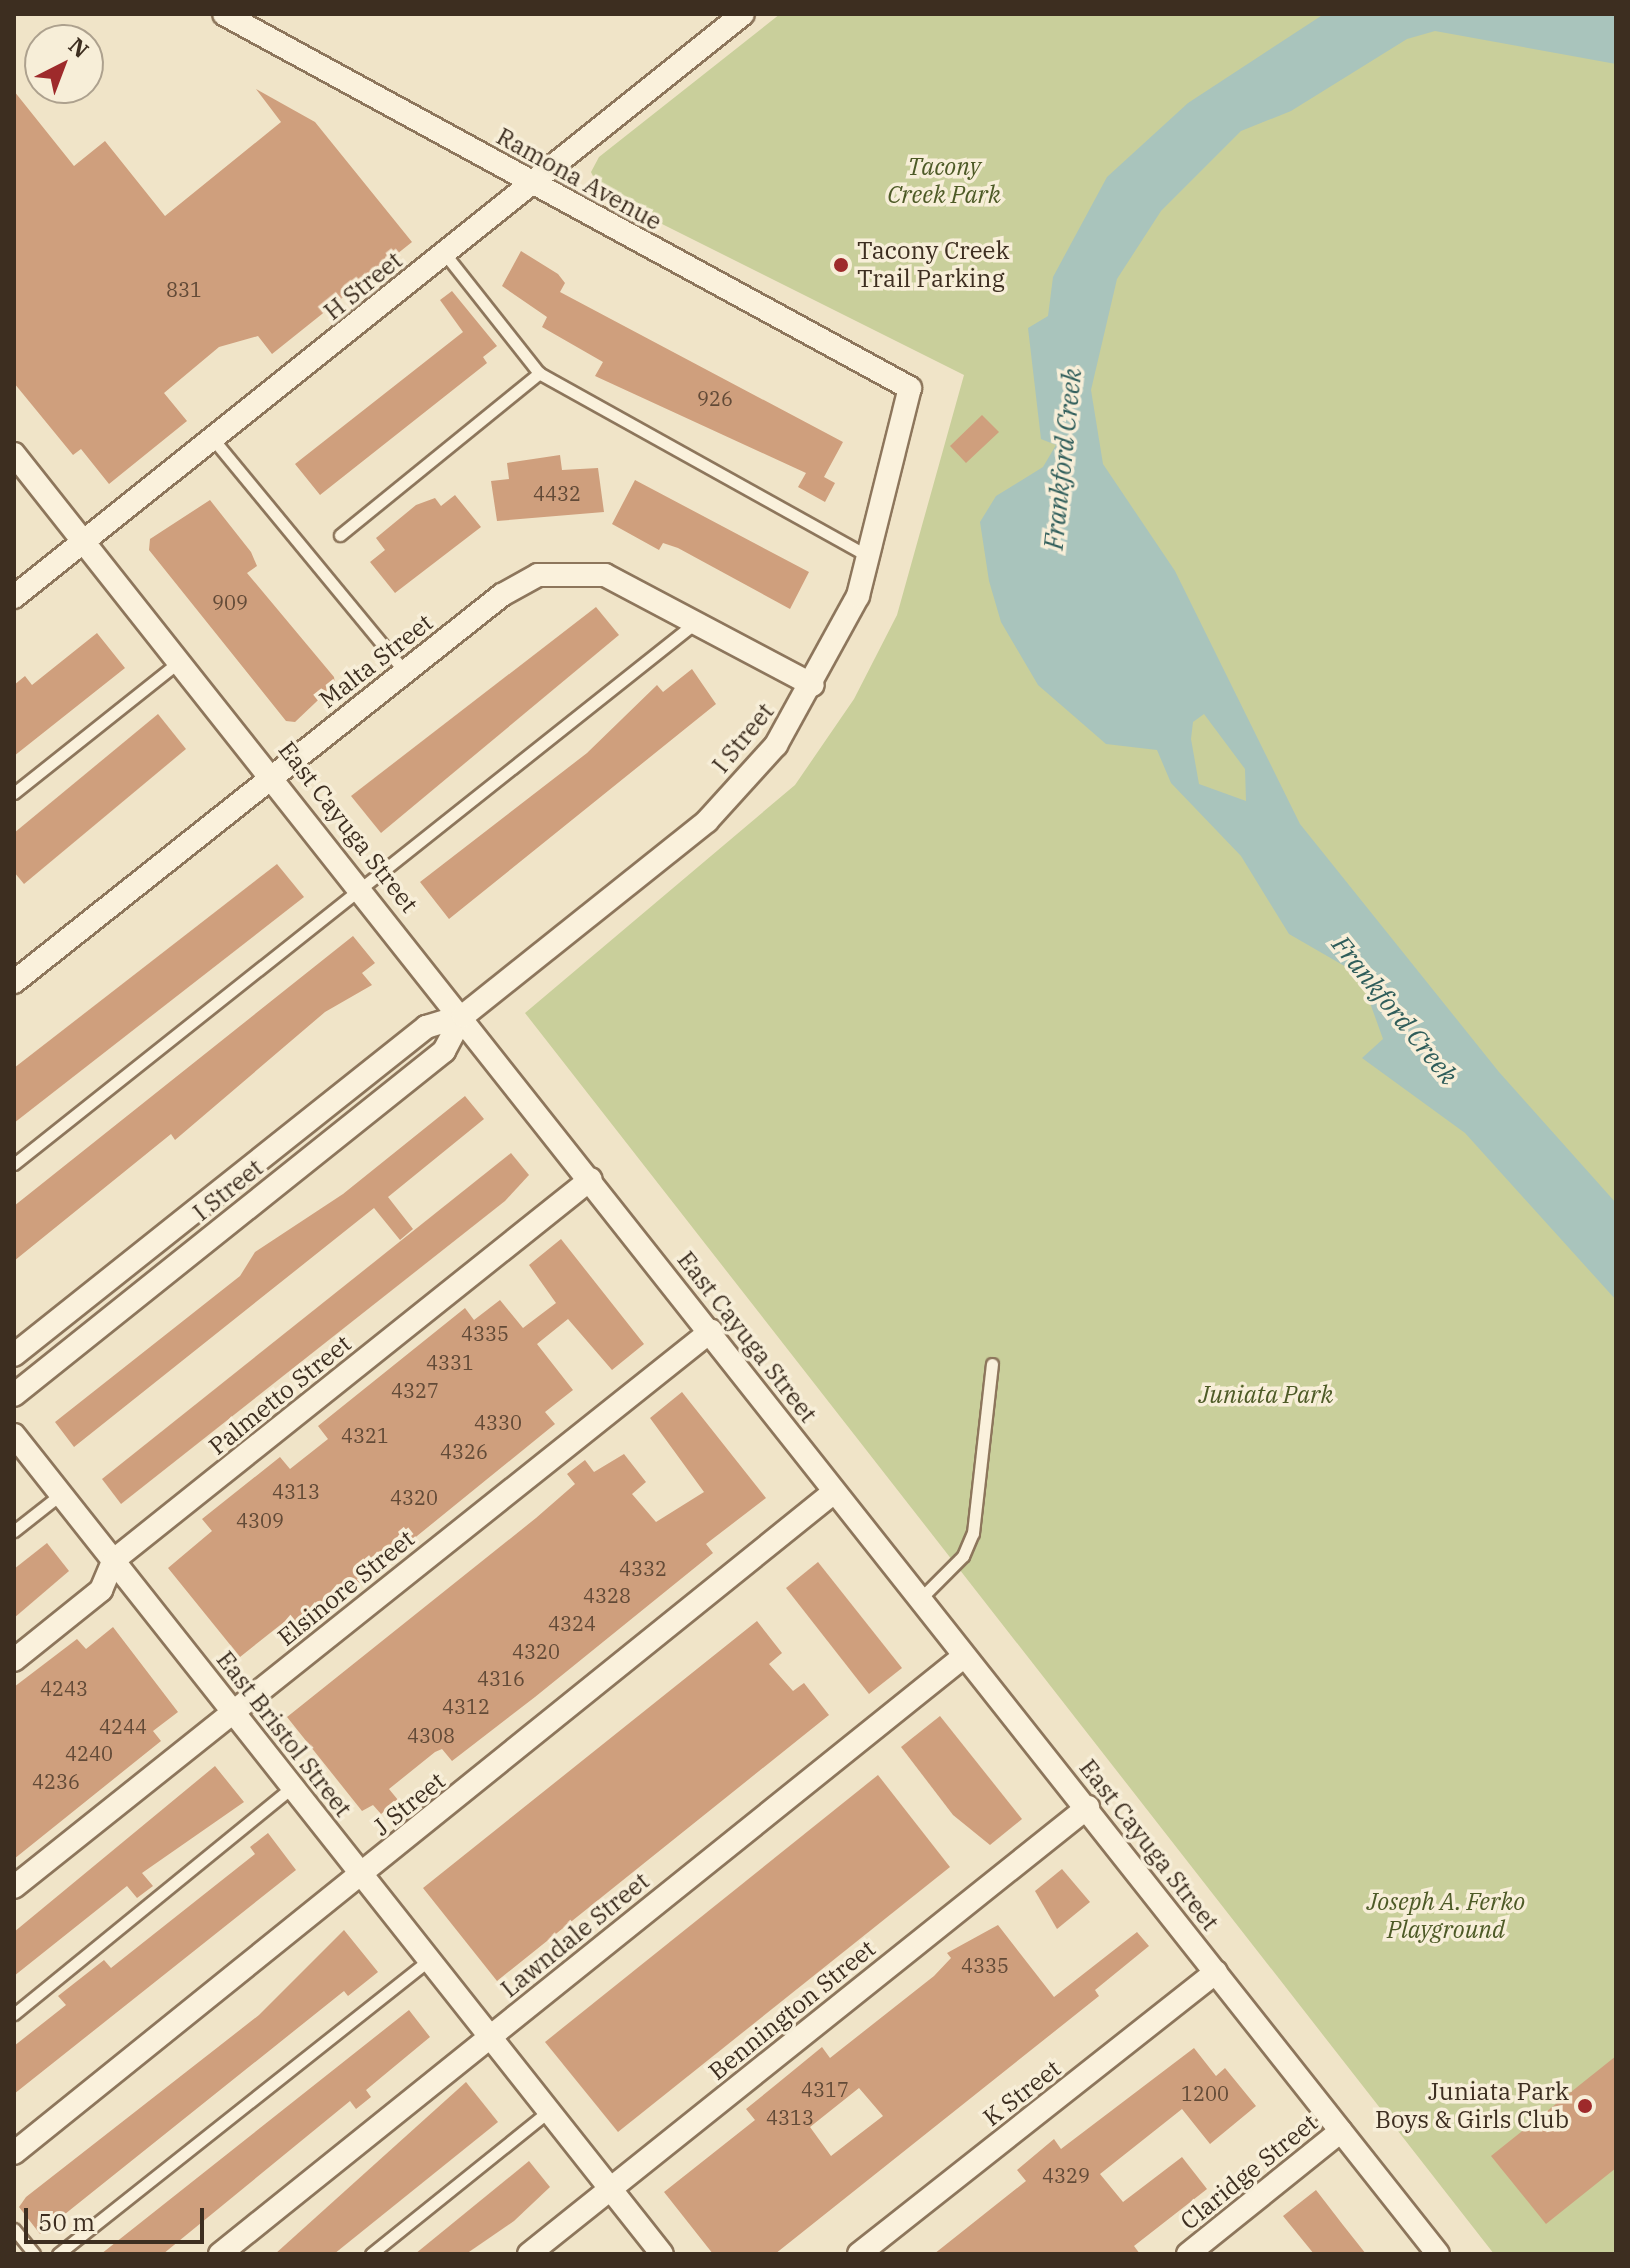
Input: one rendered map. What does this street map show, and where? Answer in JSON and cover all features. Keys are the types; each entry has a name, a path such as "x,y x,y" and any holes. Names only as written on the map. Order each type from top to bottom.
{"street":[{"name":"Ramona Avenue","path":"224,14 910,388"},
{"name":"H Street","path":"15,594 533,184 733,17"},
{"name":"I Street","path":"14,1355 426,1027 463,1016 707,821 776,745 813,685 870,557 910,388"},
{"name":"East Cayuga Street","path":"14,454 362,887 963,1657 1088,1807 1438,2254"},
{"name":"Malta Street","path":"14,982 502,595 538,575 605,575 813,685"},
{"name":"I Street","path":"14,1395 444,1051 463,1016"},
{"name":"Palmetto Street","path":"14,1660 101,1590 114,1560 591,1179"},
{"name":"Elsinore Street","path":"14,1887 711,1331"},
{"name":"East Bristol Street","path":"14,1435 662,2254"},
{"name":"J Street","path":"14,2153 834,1492"},
{"name":"Lawndale Street","path":"220,2254 963,1657"},
{"name":"Bennington Street","path":"529,2254 1088,1807"},
{"name":"K Street","path":"859,2254 1216,1972"},
{"name":"Claridge Street","path":"1188,2254 1341,2131"}],"lane":[{"path":"445,254 539,373 870,557"},
{"path":"340,535 539,373"},
{"path":"213,439 405,672"},
{"path":"14,1164 697,622"},
{"path":"14,793 180,660"},
{"path":"919,1600 963,1556 973,1533 992,1364"},
{"path":"14,1531 61,1494"},
{"path":"14,2014 292,1787"},
{"path":"58,2254 429,1960"},
{"path":"371,2254 549,2111"},
{"path":"14,2229 34,2254"}],"green space":[{"path":"780,14 1616,14 1616,2254 1494,2254 525,1013 795,785 854,699 897,615 964,375 602,194 591,172 599,157"}],"water":[{"name":"Frankford Creek","path":"1324,14 1616,14 1616,64 1435,31 1407,39 1291,111 1241,131 1161,211 1117,279 1091,390 1103,464 1175,571 1300,824 1499,1072 1616,1203 1616,1300 1465,1133 1362,1058 1383,1039 1360,975 1289,934 1241,856 1171,783 1157,750 1106,744 1038,685 1001,622 989,581 980,522 996,496 1043,467 1056,445 1041,439 1028,328 1048,316 1053,277 1107,177 1188,103","holes":["1204,714 1245,769 1246,801 1199,784 1191,739 1193,722"]}],"building":[{"path":"256,89 315,122 412,242 272,354 258,336 219,347 164,393 187,421 109,484 81,449 73,455 14,383 14,91 74,166 105,141 165,216 281,122"},
{"path":"521,251 558,274 565,283 560,292 843,442 824,477 835,483 825,502 798,487 806,473 595,376 603,362 542,327 547,317 502,286"},
{"path":"452,291 497,346 483,357 487,363 320,495 295,464 463,332 440,300"},
{"path":"982,415 999,432 966,463 950,446"},
{"path":"560,455 562,470 598,468 604,512 497,521 491,481 509,479 507,463"},
{"path":"635,480 809,572 790,609 678,548 663,543 659,550 612,524"},
{"path":"455,495 481,527 395,593 370,562 385,550 376,538 416,505 435,498 441,506"},
{"path":"210,500 251,552 257,566 247,573 334,677 335,684 295,722 286,721 149,550 150,539"},
{"path":"596,607 619,635 381,833 351,796"},
{"path":"97,633 125,668 14,756 14,685 25,676 32,685"},
{"path":"692,669 716,704 449,919 420,882 587,753 657,685 663,692"},
{"path":"158,714 186,749 24,884 14,872 14,833"},
{"path":"277,864 304,897 14,1123 14,1068"},
{"path":"353,936 375,963 362,973 372,985 325,1012 175,1140 171,1134 14,1261 14,1206"},
{"path":"465,1096 484,1119 388,1197 413,1229 400,1240 374,1208 74,1447 55,1422 240,1276 255,1252 343,1194"},
{"path":"511,1153 529,1175 505,1201 121,1504 102,1479"},
{"path":"561,1239 644,1344 612,1370 568,1319 537,1344 573,1390 545,1412 555,1424 295,1635 284,1622 240,1657 168,1568 212,1531 202,1519 280,1457 290,1469 328,1439 318,1426 465,1308 474,1320 500,1300 523,1328 556,1303 529,1265"},
{"path":"682,1392 766,1498 706,1544 713,1553 535,1697 452,1761 442,1749 435,1752 389,1789 398,1800 381,1814 373,1805 362,1811 287,1717 536,1518 575,1484 567,1474 585,1460 594,1472 624,1454 646,1482 632,1494 656,1522 704,1492 650,1418"},
{"path":"47,1543 69,1571 14,1618 14,1569"},
{"path":"818,1562 902,1668 869,1694 786,1588"},
{"path":"757,1621 782,1653 769,1664 793,1691 804,1683 829,1715 497,1981 423,1888"},
{"path":"113,1627 178,1712 153,1731 161,1741 14,1859 14,1687 77,1639 86,1649"},
{"path":"940,1716 1022,1819 990,1845 953,1815 901,1747"},
{"path":"215,1766 244,1802 142,1873 153,1886 137,1898 127,1886 14,1976 14,1932"},
{"path":"878,1775 950,1867 618,2132 545,2042"},
{"path":"268,1833 296,1870 14,2094 14,2046 66,2005 58,1996 104,1960 111,1968 255,1854 250,1847"},
{"path":"1062,1869 1090,1902 1057,1929 1035,1891"},
{"path":"998,1925 1054,1997 1137,1932 1149,1946 1095,1990 1099,1996 775,2254 713,2254 664,2192 755,2120 746,2109 822,2047 830,2058 934,1976 951,1958 947,1953","holes":["859,2088 883,2116 831,2156 810,2127"]},
{"path":"344,1930 378,1972 348,1996 344,1991 40,2234 19,2207 26,2197 259,2015"},
{"path":"409,2010 430,2037 366,2090 371,2097 356,2109 350,2101 163,2254 101,2254"},
{"path":"1194,2048 1216,2076 1225,2068 1256,2106 1210,2144 1182,2109 1100,2174 1123,2202 1182,2157 1207,2189 1134,2246 1140,2254 934,2254 1026,2181 1017,2170 1054,2139 1061,2149"},
{"name":"Juniata Park Boys & Girls Club","path":"1616,2056 1616,2168 1546,2224 1491,2156"},
{"path":"466,2082 498,2122 334,2254 275,2254"},
{"path":"529,2161 550,2187 514,2221 466,2254 415,2254"},
{"path":"1316,2190 1366,2254 1314,2254 1283,2216"}],"place":[{"name":"Tacony Creek Trail Parking","path":"841,265"},
{"name":"Juniata Park Boys & Girls Club","path":"1585,2106"}],"park label":[{"name":"Tacony Creek Park","path":"944,181"},
{"name":"Juniata Park","path":"1266,1395"},
{"name":"Joseph A. Ferko Playground","path":"1446,1916"}]}
